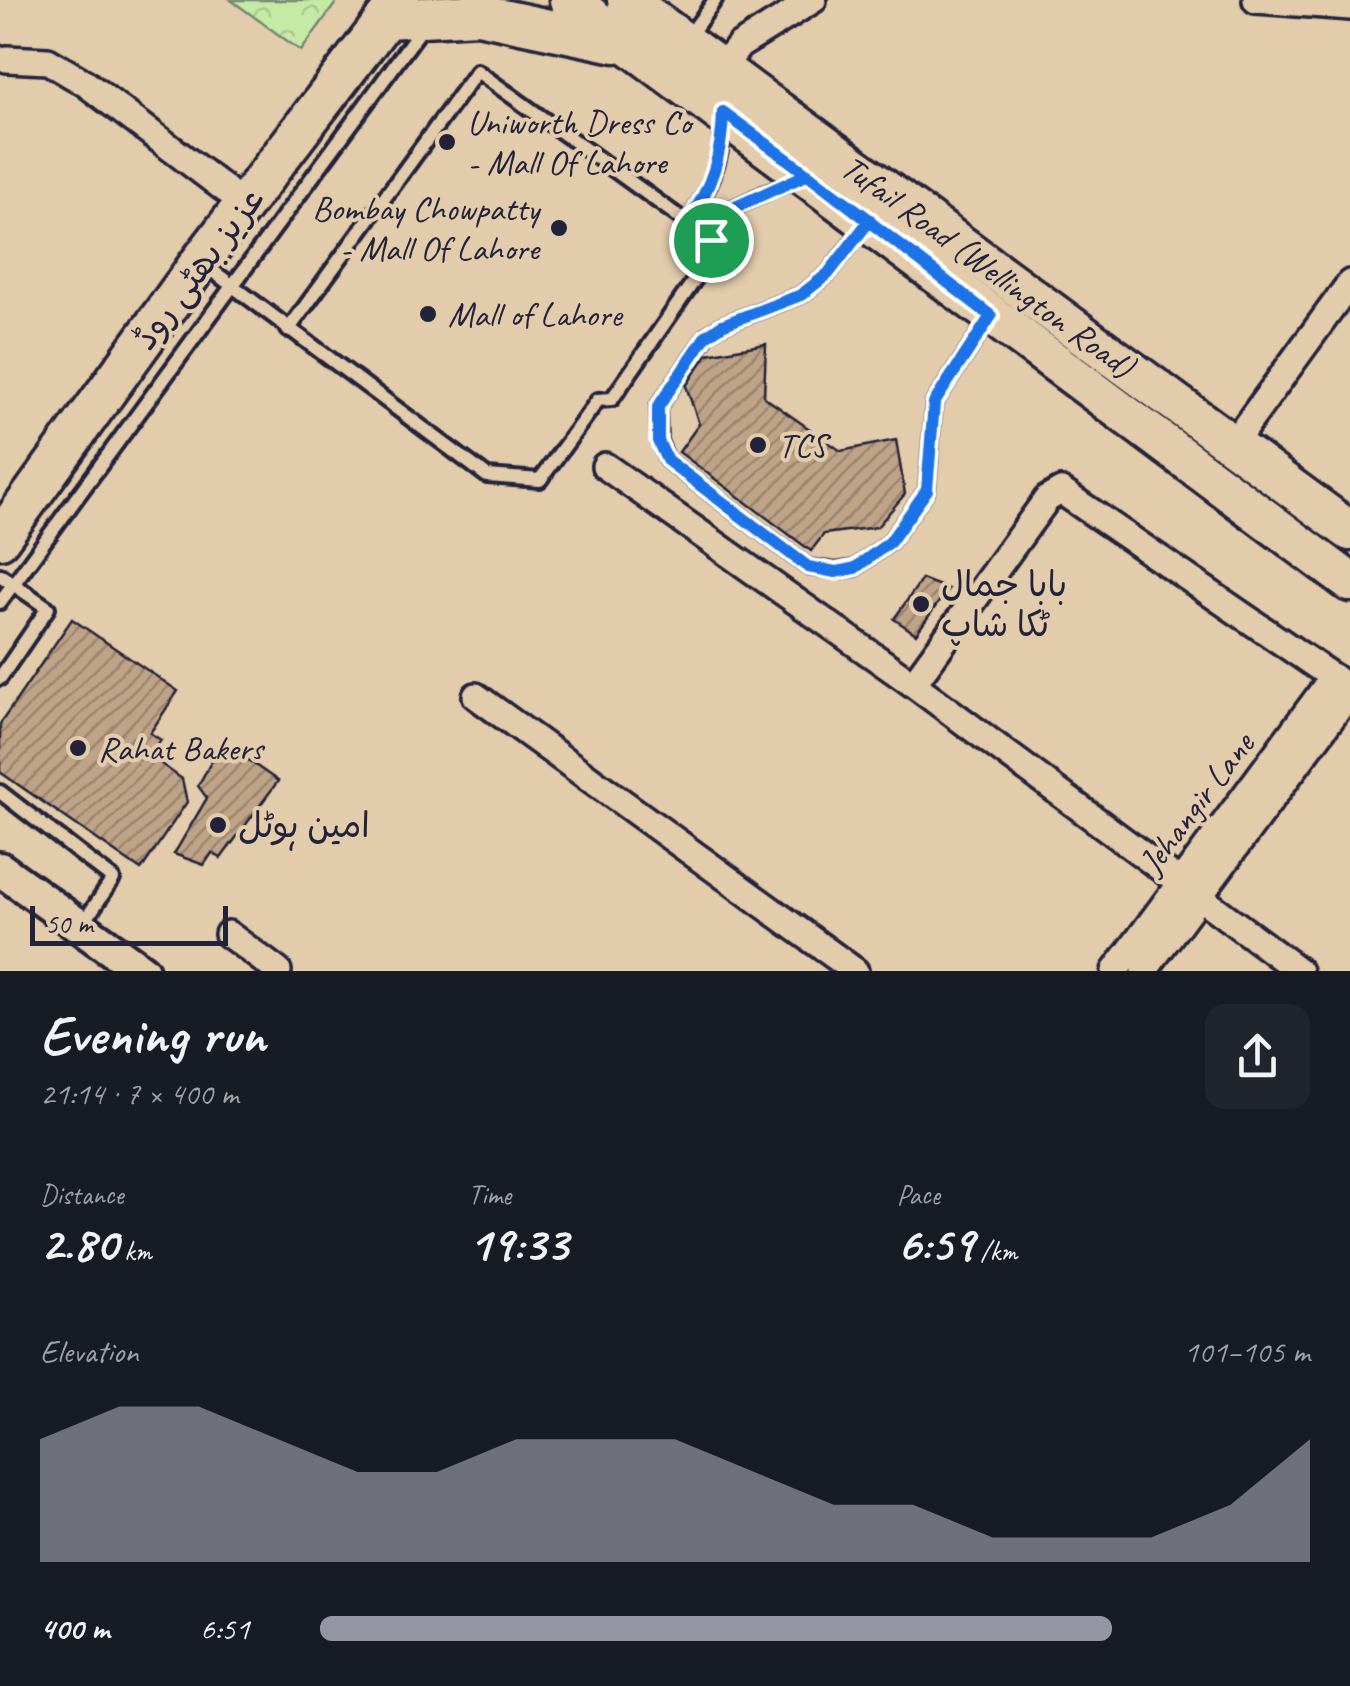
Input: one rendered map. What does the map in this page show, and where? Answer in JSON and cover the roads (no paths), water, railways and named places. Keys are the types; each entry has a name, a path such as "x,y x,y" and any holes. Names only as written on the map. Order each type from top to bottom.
{"main road":[{"name":"Tufail Road (Wellington Road)","path":"569,0 870,220 991,316 1350,582"},
{"name":"Tufail Road (Wellington Road)","path":"627,0 1350,531"},
{"path":"396,9 504,17 636,48"},
{"name":"عزیز بھٹی روڈ","path":"0,502 226,190 396,9"},
{"name":"عزیز بھٹی روڈ","path":"0,540 200,262 396,9"}],"street":[{"path":"721,70 738,46 813,0"},
{"path":"1256,0 1350,7"},
{"path":"7,58 48,62 85,83 226,190"},
{"path":"1232,446 1350,283"},
{"path":"605,466 913,684 1299,971"},
{"path":"913,684 1047,499 1061,491 1344,686"},
{"name":"Jehangir Lane","path":"1115,971 1190,890 1344,686"},
{"path":"476,696 855,971"},
{"path":"0,869 142,971"},
{"name":"Jehangir Lane","path":"1144,971 1190,890"},
{"path":"228,934 278,971"}],"lane":[{"path":"684,43 715,0"},
{"path":"0,602 235,286 396,9"},
{"path":"200,262 288,330 487,476 540,480 598,400 612,398 716,250 711,240 688,222 477,71 288,330"},
{"path":"688,222 707,193 718,165 723,112"},
{"path":"711,240 731,209 808,174"},
{"path":"707,193 731,209"},
{"path":"870,220 828,274 801,295 722,325 706,336 658,407 658,441 667,460 808,567 836,572 855,568 890,542 927,490 934,403 991,316"},
{"path":"0,575 48,608 0,678"},
{"path":"0,792 113,880 81,926"}],"place":[{"name":"Uniworth Dress Co - Mall Of Lahore","path":"447,142"},
{"name":"Bombay Chowpatty - Mall Of Lahore","path":"559,228"},
{"name":"Mall of Lahore","path":"428,314"},
{"name":"TCS","path":"758,445"},
{"name":"بابا جمال ٹکا شاپ","path":"921,604"},
{"name":"Rahat Bakers","path":"78,748"},
{"name":"امین ہوٹل","path":"218,825"}]}
